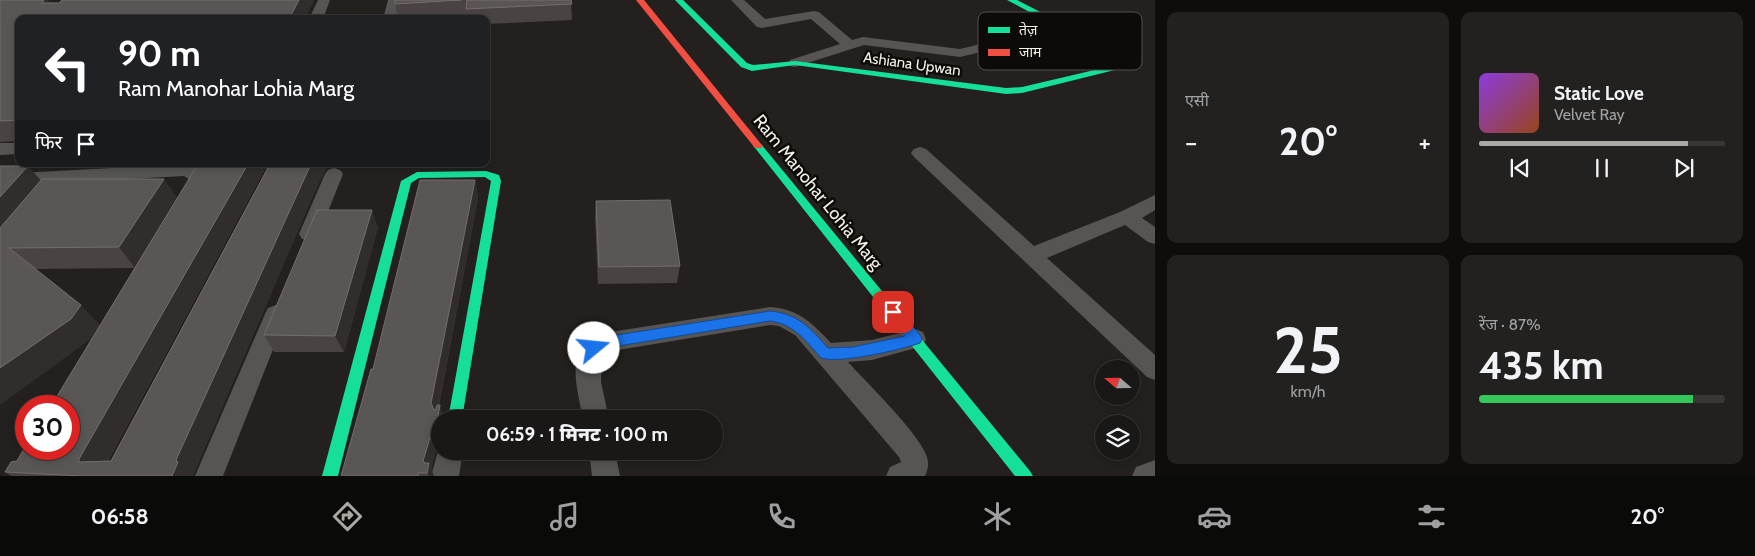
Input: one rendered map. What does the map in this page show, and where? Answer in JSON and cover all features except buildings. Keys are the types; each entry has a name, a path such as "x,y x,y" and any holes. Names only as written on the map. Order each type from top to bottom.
{"street":[{"path":"318,15 324,0"},
{"path":"391,15 394,0"},
{"name":"Ram Manohar Lohia Marg","path":"640,0 1025,476"},
{"name":"Ashiana Upwan","path":"679,0 748,67 795,63 1006,91 1016,91 1103,70"},
{"path":"737,0 762,24 814,15 850,45"},
{"name":"Ashiana Upwan","path":"1011,0 1034,12"},
{"path":"795,63 863,41 960,53 978,49"},
{"path":"0,149 15,148"},
{"path":"920,154 1155,370"},
{"path":"0,180 187,170 199,177 199,183 184,209"},
{"path":"300,256 334,174"},
{"path":"330,476 406,181 411,176 486,174 495,177 496,181 457,410"},
{"path":"48,198 66,177"},
{"path":"1031,256 1127,218 1155,202"},
{"path":"1127,218 1155,237"},
{"path":"209,476 285,293"},
{"path":"594,410 587,368 588,356 594,348 604,343 770,316 783,317 803,328 908,448 914,458 915,468 910,474 900,476"},
{"path":"825,354 872,350 915,339"},
{"path":"445,476 448,460"},
{"path":"603,460 606,476"},
{"path":"1146,476 1155,473"}],"traffic: fast":[{"path":"679,0 744,65 752,68 795,63 1006,91 1022,90 1104,70"},
{"path":"1011,0 1034,12"},
{"path":"758,146 1025,476"},
{"path":"330,476 406,181 417,175 486,174 495,177 496,181 457,410"}],"traffic: jam":[{"path":"640,0 758,146"}],"route":[{"path":"594,348 604,343 770,316 783,317 803,328 825,354 872,350 915,339 893,312"}]}
